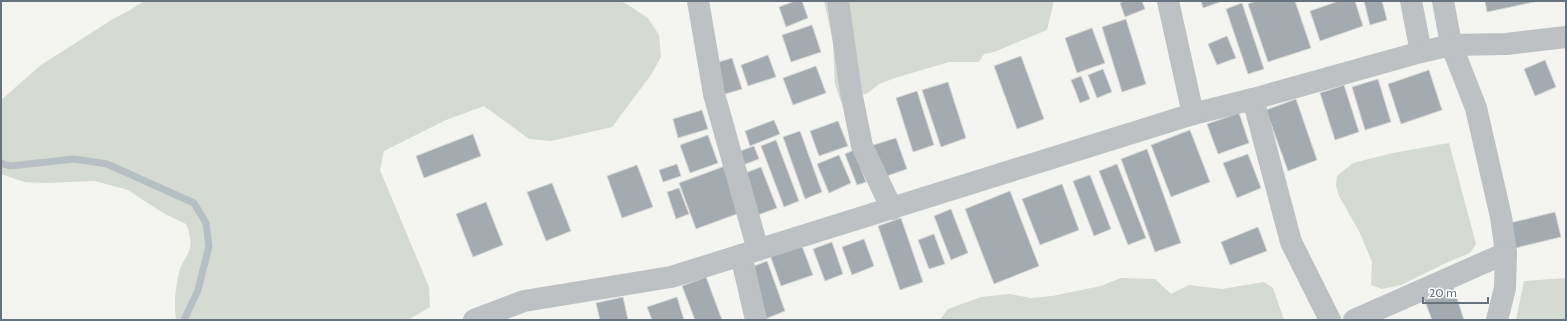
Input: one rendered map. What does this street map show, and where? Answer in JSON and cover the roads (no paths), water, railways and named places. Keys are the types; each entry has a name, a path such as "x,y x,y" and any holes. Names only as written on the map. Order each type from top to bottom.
{"street":[{"path":"698,1 714,94 749,253 756,320"},
{"path":"838,1 851,92 862,146 892,209"},
{"path":"1168,1 1193,114"},
{"path":"1410,1 1421,52"},
{"path":"1443,1 1452,45 1476,108 1501,217 1506,253 1504,288 1497,320"},
{"path":"474,320 524,301 671,277 1193,114 1253,99 1421,52 1452,45 1506,44 1566,37"},
{"path":"1253,99 1291,242 1330,320"},
{"path":"1354,320 1506,253"}],"waterway":[{"path":"1,163 10,166 74,159 107,164 194,203 206,223 209,246 198,290 184,320"}]}
